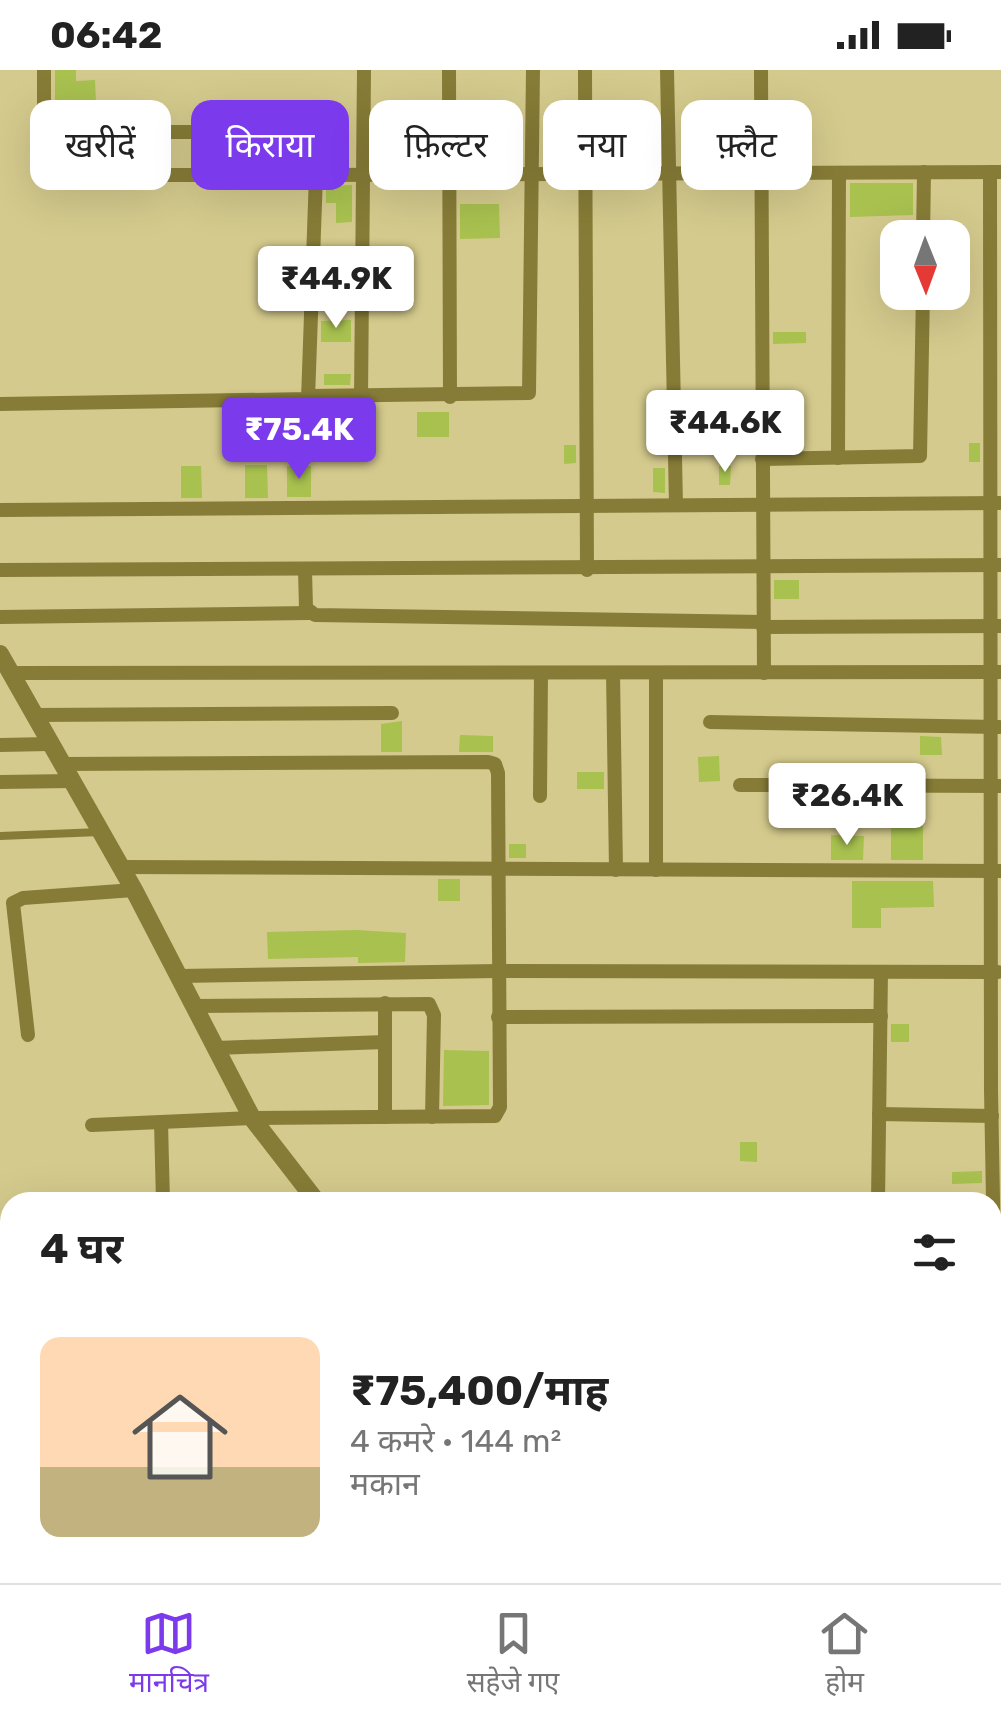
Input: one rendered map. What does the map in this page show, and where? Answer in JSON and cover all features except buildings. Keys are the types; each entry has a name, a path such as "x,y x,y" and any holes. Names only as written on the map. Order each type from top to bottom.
{"street":[{"path":"44,70 44,100"},
{"path":"361,396 364,70"},
{"path":"448,70 449,100"},
{"path":"0,404 310,396 524,396 532,388 533,70"},
{"path":"585,70 586,100"},
{"path":"668,70 676,506"},
{"path":"761,70 761,100"},
{"path":"924,172 924,220"},
{"path":"812,173 996,172 994,1192"},
{"path":"838,458 839,173"},
{"path":"349,174 369,174"},
{"path":"523,174 543,174"},
{"path":"661,174 681,174"},
{"path":"310,396 316,190"},
{"path":"450,397 451,190"},
{"path":"587,190 587,570"},
{"path":"762,190 764,672"},
{"path":"762,460 920,456 923,310"},
{"path":"677,428 762,427"},
{"path":"0,510 997,503"},
{"path":"0,570 997,565"},
{"path":"305,570 310,613"},
{"path":"0,617 310,613 997,626"},
{"path":"0,654 134,890 252,1118 309,1192"},
{"path":"11,674 997,672"},
{"path":"540,796 541,673"},
{"path":"613,673 616,870"},
{"path":"656,673 656,870"},
{"path":"32,715 392,713"},
{"path":"710,722 998,727"},
{"path":"0,745 50,744"},
{"path":"61,764 488,762 495,764 498,773 499,1112 487,1117 252,1118 92,1126"},
{"path":"0,782 71,781"},
{"path":"740,785 997,786"},
{"path":"120,868 997,871"},
{"path":"28,1035 13,903 24,898 134,890"},
{"path":"179,976 498,970 997,972"},
{"path":"878,1192 881,972"},
{"path":"195,1006 423,1002 432,1008 432,1117"},
{"path":"385,1116 386,1003"},
{"path":"498,1018 880,1016"},
{"path":"216,1048 385,1042"},
{"path":"879,1114 995,1126"},
{"path":"161,1122 163,1192"}],"lane":[{"path":"0,836 100,832"}]}
